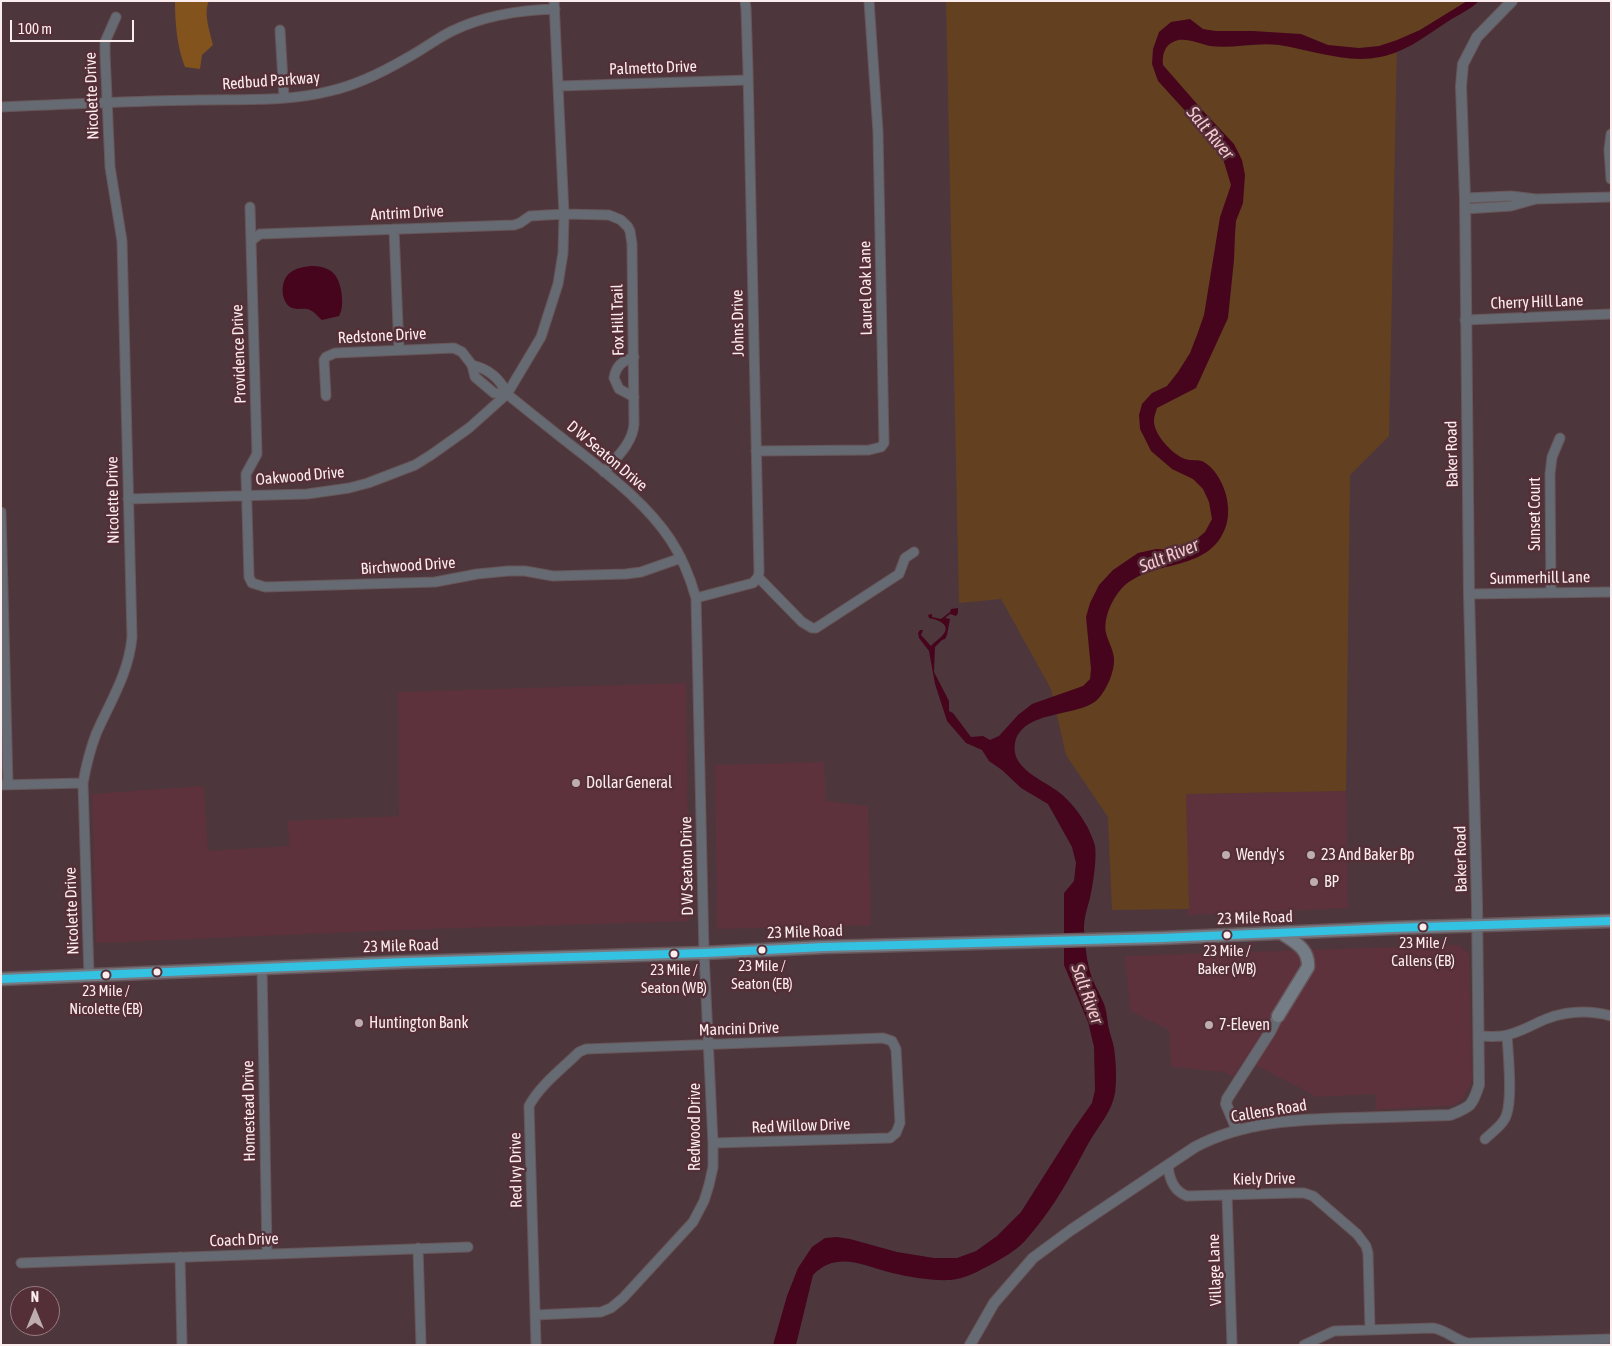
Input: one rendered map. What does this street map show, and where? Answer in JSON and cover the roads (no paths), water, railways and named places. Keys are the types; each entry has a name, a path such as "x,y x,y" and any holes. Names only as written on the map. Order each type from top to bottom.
{"main road":[{"name":"23 Mile Road","path":"1,979 262,967 704,953 824,947 1283,934 1611,921"},
{"path":"1278,1016 1308,967 1308,958 1303,949 1283,934"}],"street":[{"name":"Laurel Oak Lane","path":"756,451 869,450 881,448 884,443 878,132 869,1"},
{"name":"Baker Road","path":"1477,925 1469,594 1465,210 1461,86 1463,64 1477,37 1512,1"},
{"name":"Johns Drive","path":"745,2 758,578"},
{"path":"507,394 541,337 551,310 563,253 564,214 555,5"},
{"name":"Redbud Parkway","path":"1,107 107,102 284,98 312,95 345,88 372,76 407,58 451,31 484,18 555,5"},
{"name":"Nicolette Drive","path":"89,976 83,783 91,749 122,679 131,648 122,241 110,168 105,42 116,17"},
{"path":"280,30 284,98"},
{"name":"Palmetto Drive","path":"559,86 748,80"},
{"path":"1611,134 1611,179"},
{"path":"1464,198 1511,196 1536,199 1611,196"},
{"path":"1465,210 1511,206 1536,199"},
{"name":"Providence Drive","path":"247,496 246,474 258,454 250,207"},
{"name":"Antrim Drive","path":"251,241 260,234 514,225 530,216 564,214"},
{"name":"Fox Hill Trail","path":"564,214 610,215 621,220 630,231 633,274 634,424 633,432 624,448 604,472"},
{"path":"394,229 399,350"},
{"name":"Cherry Hill Lane","path":"1466,320 1611,314"},
{"name":"Redstone Drive","path":"326,396 324,360 330,354 339,352 454,348 462,352 472,366 483,368 502,383 507,394"},
{"path":"634,357 622,362 618,366 614,378 619,389 634,397"},
{"name":"Oakwood Drive","path":"128,499 307,494 349,488 415,465 469,428 507,394"},
{"name":"D W Seaton Drive","path":"507,394 604,472 649,512 668,536 681,558 696,598 704,953"},
{"name":"Sunset Court","path":"1551,593 1550,474 1552,457 1560,438"},
{"name":"Birchwood Drive","path":"247,496 249,578 252,583 266,587 435,582 477,574 508,571 525,571 553,576 634,574 681,558"},
{"path":"1,512 5,785 83,783"},
{"path":"696,598 753,582 758,578 802,622 812,628 816,628 899,574 902,571 905,558 914,552"},
{"name":"Summerhill Lane","path":"1469,594 1611,592"},
{"name":"Callens Road","path":"970,1345 994,1302 1033,1258 1071,1230 1208,1140 1237,1130 1301,1119 1450,1115 1468,1108 1475,1099 1479,1086 1477,925"},
{"name":"Redwood Drive","path":"535,1316 600,1312 611,1308 623,1298 693,1222 704,1201 713,1166 713,1143 704,953"},
{"name":"Homestead Drive","path":"262,967 267,1254"},
{"path":"1478,1036 1507,1035 1526,1029 1546,1019 1575,1012 1596,1012 1611,1016"},
{"path":"1237,1130 1226,1104 1227,1099 1270,1032 1278,1016"},
{"path":"1485,1139 1504,1121 1508,1112 1510,1094 1507,1035"},
{"name":"Mancini Drive","path":"586,1049 883,1038 892,1041 896,1049 900,1123 896,1134 890,1138"},
{"name":"Red Ivy Drive","path":"536,1345 529,1106 533,1098 543,1087 579,1052 586,1049"},
{"name":"Red Willow Drive","path":"713,1143 890,1138"},
{"name":"Kiely Drive","path":"1168,1165 1171,1180 1176,1190 1192,1197 1294,1193 1313,1196 1357,1234 1366,1246 1368,1254 1370,1329"},
{"name":"Village Lane","path":"1227,1195 1232,1345"},
{"name":"Coach Drive","path":"22,1263 468,1247"},
{"path":"418,1248 421,1345"},
{"path":"180,1257 182,1345"},
{"path":"1304,1345 1334,1331 1370,1329 1433,1328 1439,1329 1461,1342 1468,1343 1611,1339"}],"water":[{"name":"Salt River","path":"1467,1 1479,1 1408,47 1390,55 1368,59 1342,58 1279,45 1262,44 1218,47 1182,40 1173,42 1166,49 1163,55 1163,65 1234,144 1242,160 1245,175 1243,203 1236,221 1228,318 1196,388 1157,408 1154,420 1160,437 1175,453 1185,459 1204,462 1211,467 1225,491 1228,518 1218,541 1208,551 1195,558 1137,577 1124,586 1116,596 1107,614 1105,627 1114,663 1112,674 1098,699 1078,709 1052,715 1028,724 1020,732 1015,743 1015,752 1023,767 1068,800 1088,828 1094,844 1094,872 1084,929 1089,968 1105,1007 1114,1048 1116,1088 1113,1100 1056,1200 1030,1235 1013,1251 972,1274 950,1280 906,1276 851,1262 832,1263 822,1267 813,1275 796,1345 773,1345 787,1296 798,1268 812,1247 825,1238 837,1237 897,1252 934,1258 957,1258 976,1251 997,1236 1021,1212 1092,1103 1095,1090 1094,1047 1088,1022 1064,965 1064,893 1074,881 1076,863 1072,847 1048,804 1021,788 1002,770 989,761 982,750 966,743 947,721 935,684 929,651 919,638 918,633 920,630 923,630 921,635 931,646 946,630 944,624 929,618 928,615 932,614 932,617 941,619 951,609 958,608 956,616 950,614 945,618 950,619 947,635 935,647 934,672 949,701 949,711 953,713 971,737 983,736 990,740 999,736 1018,715 1032,704 1083,686 1090,679 1091,669 1086,617 1090,603 1099,585 1113,570 1138,553 1156,549 1176,550 1193,542 1205,532 1212,519 1209,502 1203,489 1193,479 1172,469 1151,451 1140,429 1139,415 1142,404 1152,393 1167,386 1190,353 1197,335 1204,315 1220,217 1231,185 1220,149 1158,81 1152,64 1153,49 1159,32 1171,22 1190,19 1203,29 1216,31 1301,34 1328,45 1359,48 1379,46 1420,30"},
{"path":"310,266 327,269 335,275 341,290 342,307 339,316 322,320 310,310 290,307 284,300 283,284 287,275 300,268"}],"place":[{"name":"Dollar General","path":"576,783"},
{"name":"Wendy's","path":"1226,855"},
{"name":"23 And Baker Bp","path":"1311,855"},
{"name":"BP","path":"1314,882"},
{"name":"23 Mile / Callens (EB)","path":"1423,927"},
{"name":"23 Mile / Baker (WB)","path":"1227,935"},
{"name":"23 Mile / Seaton (EB)","path":"762,950"},
{"name":"23 Mile / Seaton (WB)","path":"674,954"},
{"name":"23 Mile / Nicolette (EB)","path":"106,975"},
{"name":"Huntington Bank","path":"359,1023"},
{"name":"7-Eleven","path":"1209,1025"}]}
